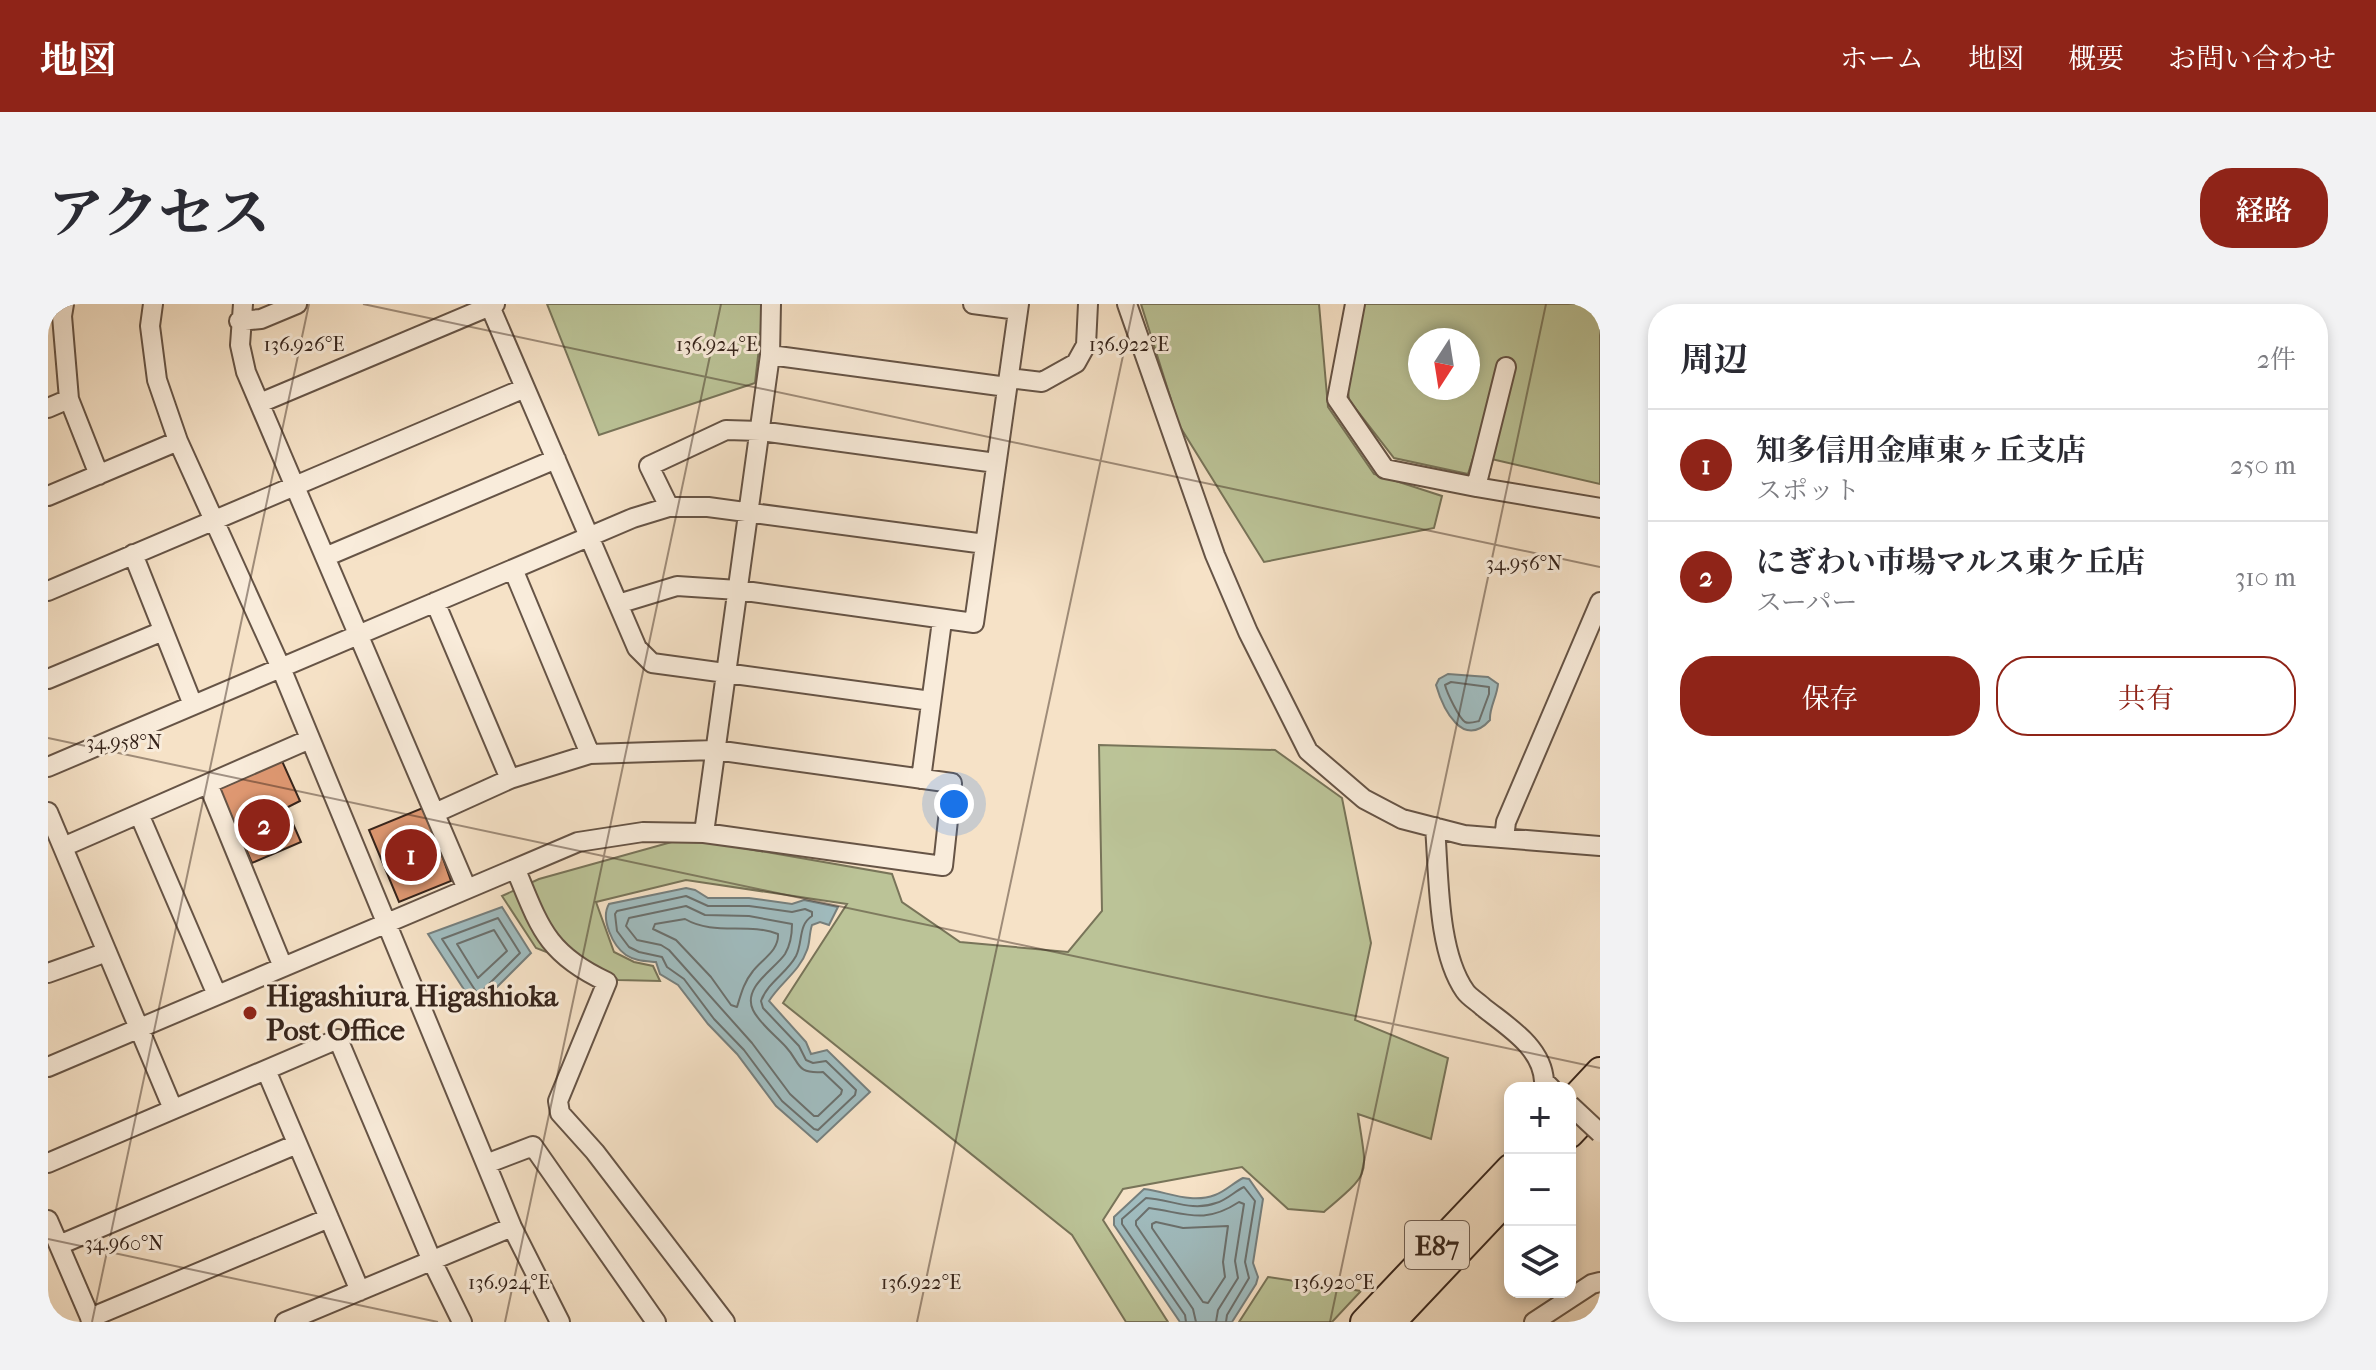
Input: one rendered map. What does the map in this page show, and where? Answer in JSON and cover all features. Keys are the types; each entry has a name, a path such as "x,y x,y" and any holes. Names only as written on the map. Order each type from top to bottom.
{"highway":[{"path":"1576,1097 1600,1071"},
{"path":"1576,1128 1600,1102"},
{"name":"E87","path":"1364,1322 1504,1174"},
{"name":"E87","path":"1392,1322 1504,1203"}],"street":[{"path":"153,304 150,326 157,380 178,441 281,668 512,1227 560,1322"},
{"path":"297,304 261,319 241,313 240,345 246,372 467,889"},
{"path":"704,833 770,355 771,304"},
{"path":"618,604 677,586 738,590 942,621 974,623 1018,307 973,304"},
{"path":"770,355 1008,382 1042,382 1076,363 1086,345 1088,304"},
{"path":"1127,304 1215,555 1248,632 1308,751 1364,799 1402,819 1464,835 1600,846"},
{"path":"1355,304 1337,399 1385,469 1600,508"},
{"path":"260,403 492,305 637,648 652,663 931,701"},
{"path":"58,314 69,399 99,475"},
{"path":"1476,487 1506,367"},
{"path":"48,591 525,388"},
{"path":"48,408 69,399"},
{"path":"669,507 649,466 726,430 760,431 996,463"},
{"path":"48,496 178,441"},
{"path":"325,557 556,459"},
{"path":"48,767 633,518 669,507 708,507 985,544"},
{"path":"133,554 193,705"},
{"path":"513,569 590,754"},
{"path":"435,602 510,779"},
{"path":"1504,838 1506,822 1600,602"},
{"path":"921,779 942,621"},
{"path":"48,679 163,631"},
{"path":"63,847 310,739"},
{"path":"48,1067 578,842 643,832 704,833 943,866 952,783 715,750 590,754 510,779 435,813"},
{"path":"208,784 283,967"},
{"path":"48,812 173,1109"},
{"path":"139,814 217,995"},
{"path":"1435,827 1441,918 1452,964 1465,992 1527,1043 1543,1067 1547,1082"},
{"path":"516,870 548,941 569,961 607,982 557,1108 595,1152 725,1322"},
{"path":"48,973 107,952"},
{"path":"48,1163 338,1039 432,1261 462,1322"},
{"path":"266,1070 360,1291"},
{"path":"1576,1110 1600,1133"},
{"path":"59,1245 297,1144"},
{"path":"486,1164 533,1146 656,1322"},
{"path":"48,1220 91,1320 329,1218"},
{"path":"285,1322 512,1227"},
{"path":"1534,1322 1592,1284 1600,1282"}],"green space":[{"path":"547,304 764,304 755,383 599,435"},
{"path":"1141,304 1319,304 1328,407 1374,474 1442,496 1434,528 1264,562 1179,425"},
{"path":"1353,304 1600,304 1600,484 1474,455 1468,474 1394,458 1349,400 1344,348"},
{"path":"1099,745 1275,750 1342,798 1371,943 1355,1020 1448,1058 1431,1139 1358,1114 1363,1171 1351,1188 1324,1212 1288,1209 1242,1167 1123,1189 1103,1220 1168,1322 1126,1322 1072,1235 783,1003 847,904 686,880 596,902 614,952 634,962 653,966 660,981 618,980 536,948 502,896 539,879 686,838 892,874 902,902 960,942 1068,952 1102,911"},
{"path":"1268,1277 1361,1291 1332,1322 1239,1322"}],"water":[{"path":"1448,674 1488,677 1498,684 1490,720 1480,728 1471,731 1463,728 1449,715 1436,685"},
{"path":"686,888 708,898 749,898 792,904 804,900 838,907 829,925 820,922 812,925 804,957 769,1001 806,1042 811,1054 827,1050 870,1092 817,1142 776,1106 737,1054 708,1024 678,985 660,974 656,962 629,957 613,939 606,917 609,904"},
{"path":"502,907 531,953 476,1008 428,934"},
{"path":"1243,1178 1249,1179 1263,1199 1253,1263 1258,1277 1256,1284 1232,1322 1180,1322 1114,1225 1114,1217 1144,1189 1188,1198 1206,1197"}],"building":[{"path":"282,761 300,801 286,808 301,842 252,863 219,788"},
{"path":"425,807 451,881 399,902 369,830"}],"place":[{"name":"にぎわい市場マルス東ケ丘店","path":"264,825"},
{"name":"知多信用金庫東ヶ丘支店","path":"411,855"},
{"name":"Higashiura Higashioka Post Office","path":"250,1013"}]}
